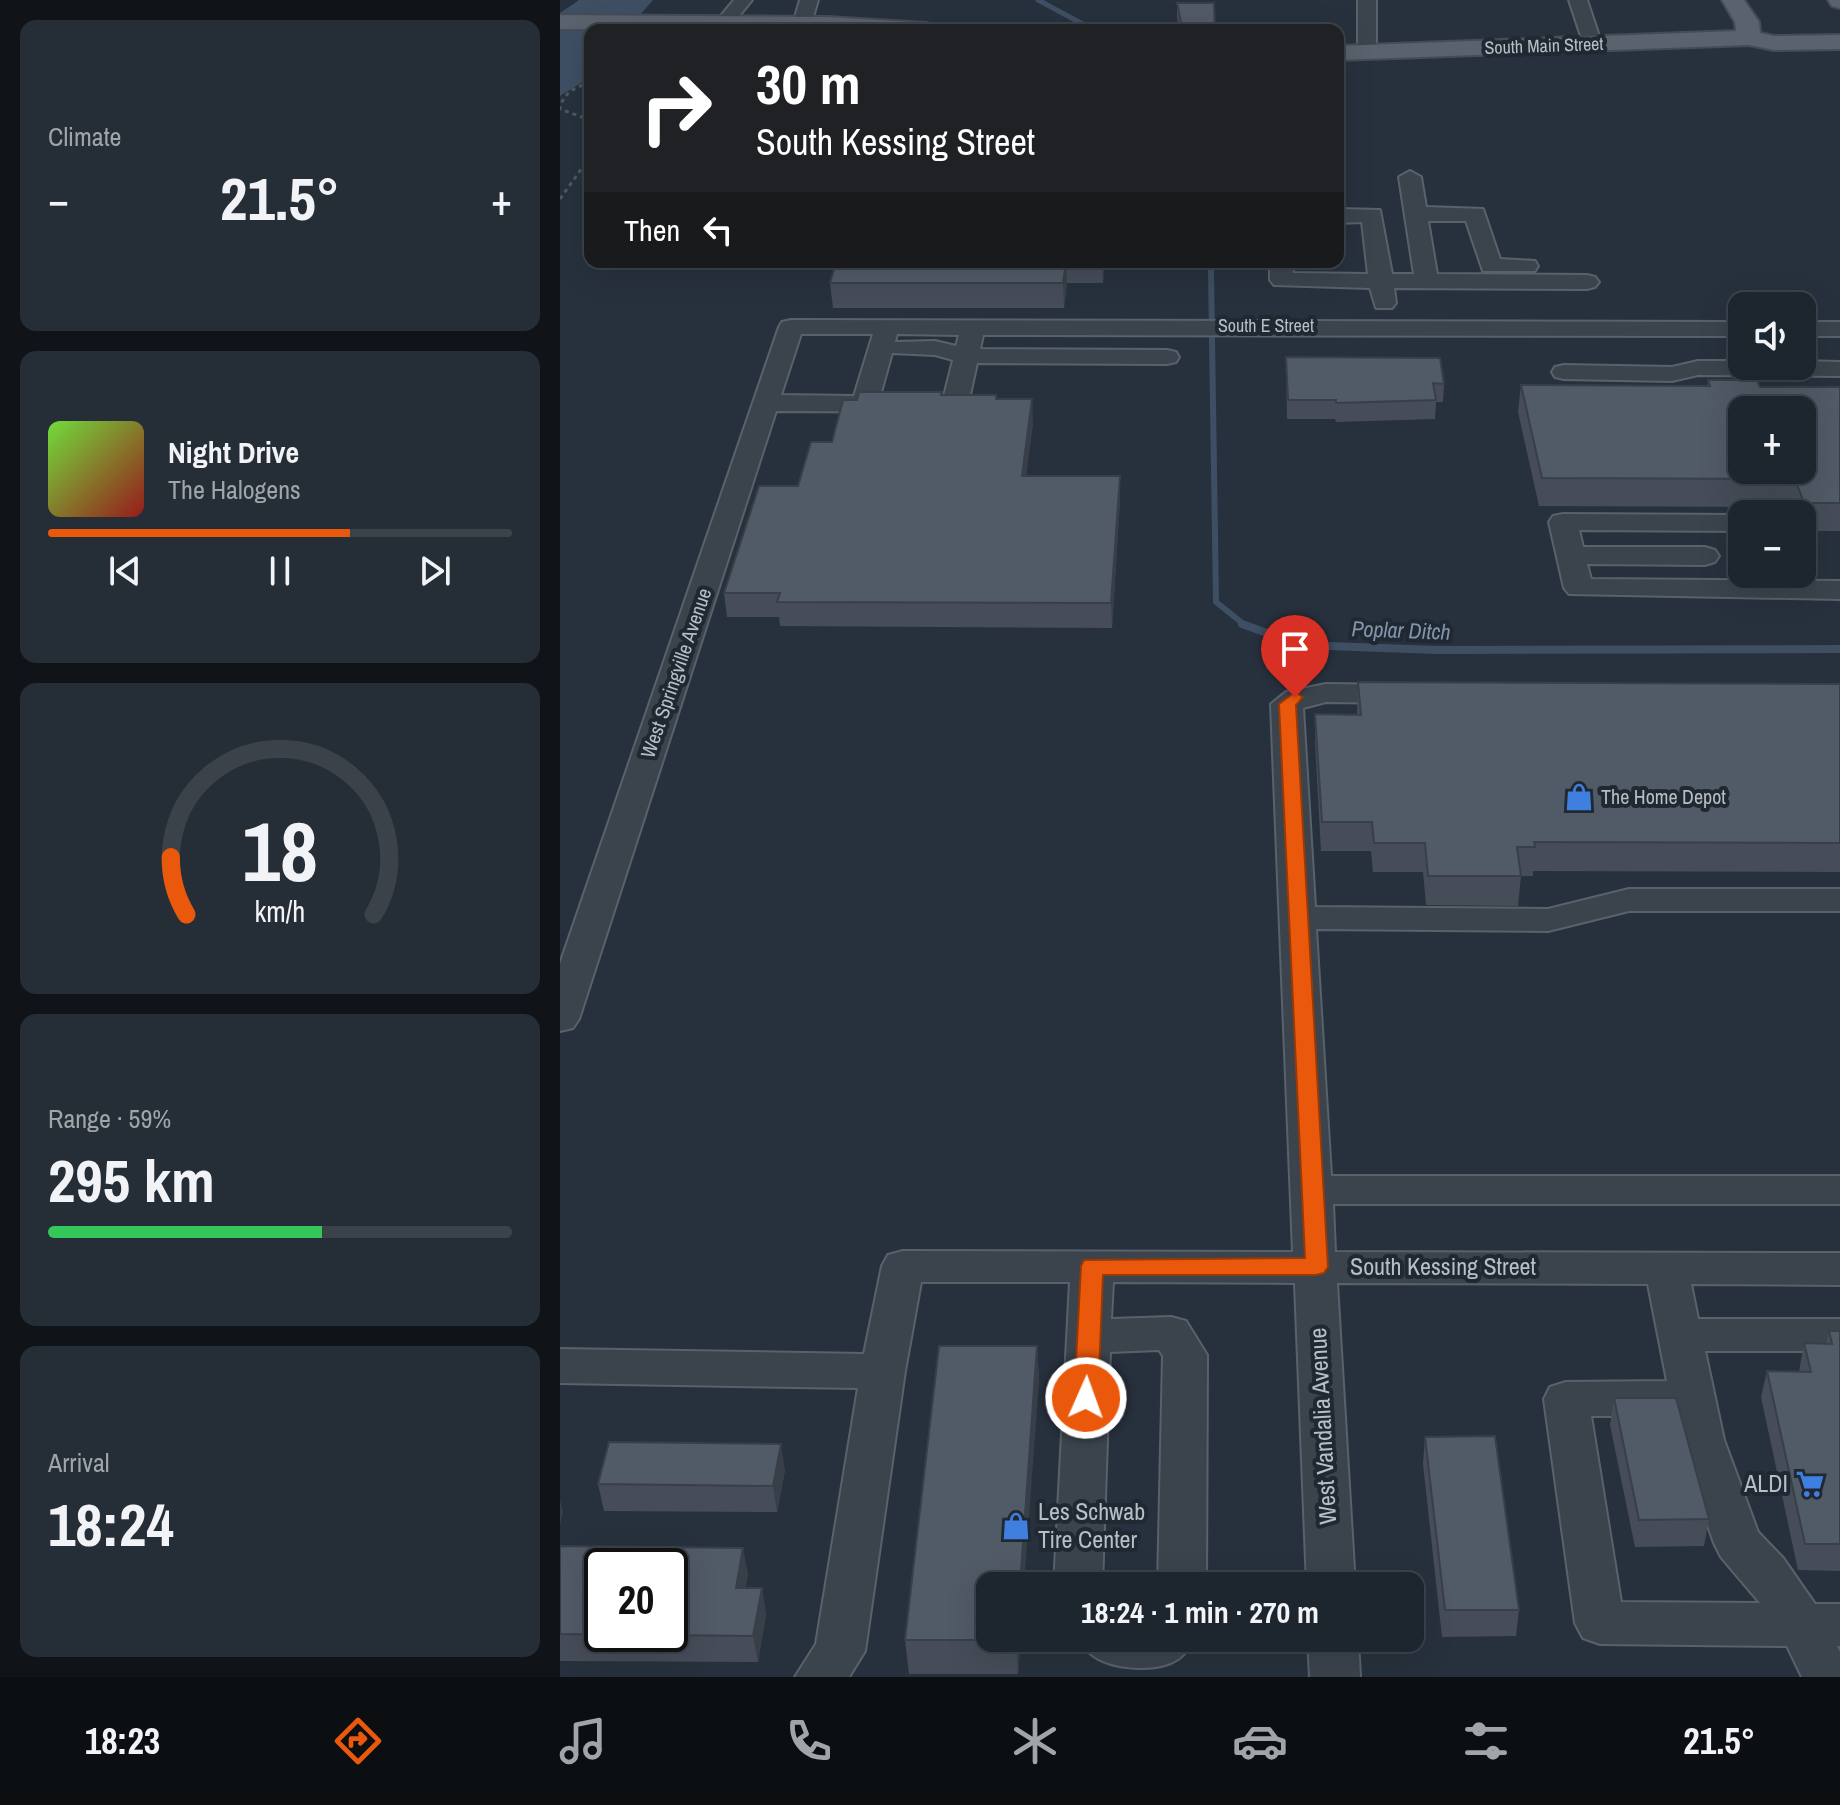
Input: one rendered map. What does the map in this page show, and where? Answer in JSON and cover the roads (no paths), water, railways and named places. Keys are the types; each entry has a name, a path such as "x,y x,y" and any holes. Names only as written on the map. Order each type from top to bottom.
{"main road":[{"path":"1733,0 1747,22 1749,38"},
{"path":"560,22 802,24"},
{"name":"South Main Street","path":"1344,53 1593,45 1749,38 1768,33 1840,32"},
{"name":"South Main Street","path":"1749,38 1774,43 1840,42"}],"street":[{"path":"724,23 743,0"},
{"path":"802,24 809,0"},
{"path":"1367,0 1367,52"},
{"path":"1578,0 1593,45"},
{"path":"1410,177 1427,281"},
{"path":"1281,268 1282,280 1382,291 1594,303 1587,282 1571,272 1545,265 1491,266 1475,214 1418,214"},
{"path":"1344,216 1372,215 1387,327"},
{"path":"1382,291 1427,281 1587,282"},
{"name":"South E Street","path":"791,327 884,337 973,327 1387,327 1599,318 1728,328"},
{"name":"West Springville Avenue","path":"560,1019 791,327"},
{"path":"766,403 955,404 973,327"},
{"path":"1816,329 1840,329"},
{"path":"865,403 884,337 966,356 1167,357"},
{"path":"1564,372 1672,374 1698,368 1840,369"},
{"path":"1728,523 1563,522 1579,588 1728,588"},
{"path":"1693,522 1716,589"},
{"path":"1571,555 1705,556"},
{"path":"1816,587 1840,590"},
{"name":"West Vandalia Avenue","path":"1330,1572 1287,704 1295,697 1313,694 1441,694"},
{"path":"1298,918 1548,920 1629,900 1840,900"},
{"path":"1312,1190 1840,1190"},
{"name":"South Kessing Street","path":"883,1371 903,1266 1840,1269"},
{"path":"1079,1572 1092,1266"},
{"path":"1666,1268 1701,1440 1738,1543 1820,1625 1825,1676"},
{"path":"1089,1336 1171,1333 1185,1355 1182,1572"},
{"path":"1682,1335 1840,1335"},
{"path":"560,1366 883,1371 838,1668"},
{"path":"1693,1398 1566,1399 1600,1623 1820,1625"},
{"path":"1334,1652 1335,1677"}],"water":[{"path":"579,0 653,0 632,24 584,24 584,79 560,96 560,13"}],"waterway":[{"name":"Poplar Ditch","path":"1038,0 1083,24"},
{"name":"Poplar Ditch","path":"1211,271 1216,602 1245,625"},
{"name":"Poplar Ditch","path":"1245,625 1301,645 1437,650 1840,649"}],"place":[{"name":"The Home Depot","path":"1579,797"},
{"name":"ALDI","path":"1810,1484"},
{"name":"Les Schwab Tire Center","path":"1016,1526"}]}
